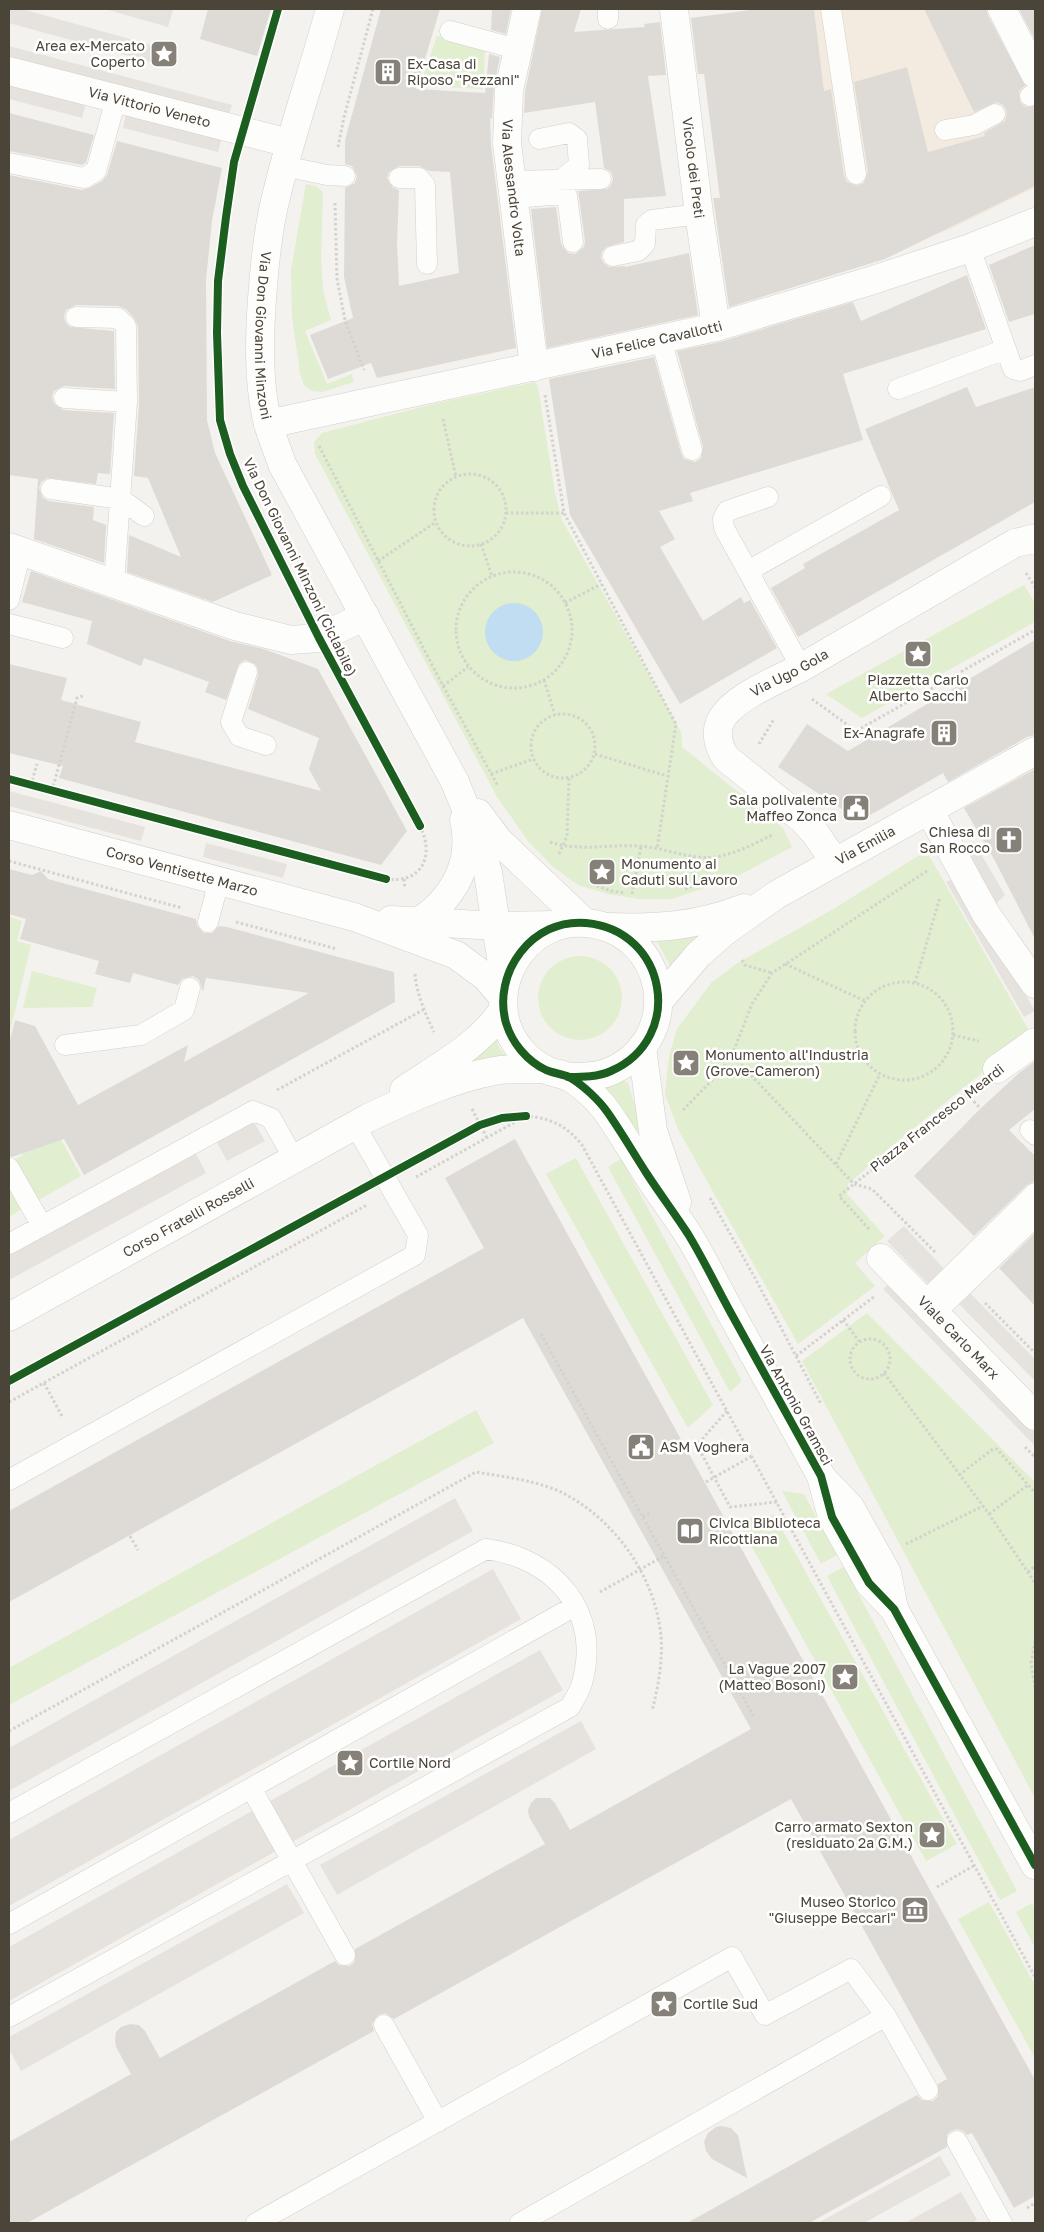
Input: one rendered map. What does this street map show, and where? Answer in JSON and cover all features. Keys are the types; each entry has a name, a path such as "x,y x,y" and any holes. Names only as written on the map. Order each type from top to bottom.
{"street":[{"name":"Via Alessandro Volta","path":"527,9 509,90 508,120 511,190 537,366"},
{"name":"Vicolo dei Preti","path":"679,9 699,214 716,327"},
{"path":"1002,9 1033,77"},
{"name":"Via Don Giovanni Minzoni","path":"327,10 273,210 262,290 260,365 268,424 282,464 455,782 481,846 497,926 504,997"},
{"name":"Via Vittorio Veneto","path":"9,71 116,98 287,155"},
{"name":"Via Felice Cavallotti","path":"268,424 716,327 870,281 970,248 1035,222"},
{"name":"Via Ugo Gola","path":"834,862 815,833 802,818 726,758 718,745 717,731 722,719 739,701 801,668 1015,543 1034,540"},
{"path":"15,549 235,626 257,639 291,640 319,638 365,616"},
{"name":"Via Emilia","path":"659,1001 698,955 724,932 776,895 1035,751"},
{"path":"455,782 498,840 584,925"},
{"name":"Via Don Giovanni Minzoni","path":"418,922 433,912 448,898 462,869 466,849 466,826 455,782"},
{"path":"929,810 986,914 1035,984"},
{"name":"Corso Ventisette Marzo","path":"9,825 354,917 456,955 486,977 504,997"},
{"name":"Via Emilia","path":"584,925 646,928 715,919 776,895"},
{"name":"Corso Ventisette Marzo","path":"354,917 497,926 584,925"},
{"path":"584,925 625,936 639,949 650,964 657,982 659,1001 657,1017 651,1033 642,1048 628,1062 609,1072 589,1077 556,1073 522,1051 513,1039 504,997 512,963 525,946 541,933 584,925"},
{"name":"Corso Fratelli Rosselli","path":"362,1121 484,1033 494,1023 504,997"},
{"name":"Piazza Francesco Meardi","path":"998,1069 1035,1042"},
{"name":"Via Antonio Gramsci","path":"642,1048 653,1131 689,1236"},
{"name":"Corso Fratelli Rosselli","path":"9,1316 362,1121 407,1100 477,1075 511,1069 556,1073"},
{"name":"Via Antonio Gramsci","path":"556,1073 606,1111 689,1236 821,1476 832,1517 869,1583 894,1609 1035,1866"},
{"name":"Viale Carlo Marx","path":"882,1258 1035,1416"}],"lane":[{"path":"831,9 856,174"},
{"path":"450,31 517,49"},
{"path":"9,163 84,178 96,171 116,98"},
{"path":"945,130 974,124 994,114"},
{"path":"539,139 569,133 577,139 579,165 562,179"},
{"path":"287,155 340,176"},
{"path":"399,178 419,178 425,185 427,264"},
{"path":"511,190 562,179 601,179"},
{"path":"511,190 564,194 567,196 573,242"},
{"path":"614,256 638,251 645,244 646,225 652,220 699,214"},
{"path":"970,248 1013,369 1020,371 1035,365"},
{"path":"76,317 118,318 126,326 127,402 114,583"},
{"path":"661,339 692,450"},
{"path":"898,389 1006,349"},
{"path":"64,398 127,402"},
{"path":"51,489 121,499 144,516"},
{"path":"748,571 881,496"},
{"path":"768,497 727,511 723,519 724,528 801,668"},
{"path":"9,600 15,549"},
{"path":"9,624 63,638"},
{"path":"247,672 231,722 239,736 266,745"},
{"path":"208,922 219,881"},
{"path":"65,1044 141,1035 184,1010 190,988"},
{"path":"9,1244 253,1111 271,1118 294,1159"},
{"path":"9,1480 414,1255 418,1235 392,1190 362,1121"},
{"path":"9,1168 42,1226"},
{"path":"929,1307 1035,1193"},
{"path":"929,1307 1035,1217"},
{"path":"9,1813 486,1549 508,1552 528,1560 546,1571 562,1586 575,1606 582,1623 586,1644 586,1665 582,1685 570,1707 9,2017"},
{"path":"9,1924 575,1606"},
{"path":"251,1788 345,1955"},
{"path":"256,2223 732,1957 766,2015 851,1969 886,2016 928,2090"},
{"path":"520,2223 886,2016"},
{"path":"384,2025 438,2122"},
{"path":"957,2141 1002,2223"}],"path":[{"path":"373,9 344,117 334,236 337,279 346,320 377,401"},
{"path":"537,366 564,513 676,724 657,849"},
{"path":"435,388 456,477"},
{"path":"317,414 321,452 443,686 499,788"},
{"path":"474,474 491,481 503,495 506,513 500,530 493,538 481,544 466,546 457,544 448,538 436,522 434,512 436,501 440,492 456,477 474,474"},
{"path":"506,513 564,513"},
{"path":"378,561 436,522"},
{"path":"481,544 492,576"},
{"path":"520,572 538,576 554,587 565,602 570,614 572,639 562,662 544,680 525,687 504,688 490,684 468,668 460,654 455,639 455,623 459,608 467,595 478,584 492,576 500,573 520,572"},
{"path":"565,602 601,584"},
{"path":"811,698 856,731 1035,630"},
{"path":"443,686 468,668"},
{"path":"957,674 963,683"},
{"path":"544,680 555,715"},
{"path":"38,787 77,698 85,695"},
{"path":"565,714 582,720 594,735 595,754 586,770 569,778 552,777 538,767 530,750 534,732 546,718 555,715 565,714"},
{"path":"742,771 777,715"},
{"path":"595,754 667,776"},
{"path":"491,774 533,759"},
{"path":"37,764 38,787"},
{"path":"556,860 566,836 569,778"},
{"path":"38,787 62,793"},
{"path":"376,877 404,879 419,870 424,863 427,855 427,846 416,818"},
{"path":"546,841 563,847 641,846 692,858 716,857 737,852 802,818"},
{"path":"632,894 641,846"},
{"path":"681,1112 721,1071 732,1055 752,1004 772,972 953,854"},
{"path":"915,983 953,854"},
{"path":"588,882 610,890 641,894"},
{"path":"683,890 696,885"},
{"path":"785,964 865,1002"},
{"path":"901,982 915,983 931,990 943,1002 951,1017 953,1034 949,1050 940,1064 928,1074 912,1079 896,1079 880,1074 867,1063 858,1049 855,1033 857,1016 865,1002 875,991 887,985 901,982"},
{"path":"732,1055 836,1164 880,1074"},
{"path":"967,1094 979,1106"},
{"path":"9,1402 526,1116"},
{"path":"502,1118 543,1117 558,1123 572,1132 582,1145 1035,1977"},
{"path":"472,1130 487,1123"},
{"path":"707,1192 823,1407"},
{"path":"796,1356 878,1294"},
{"path":"843,1320 859,1341"},
{"path":"541,1334 754,1717"},
{"path":"877,1340 887,1349 889,1362 884,1373 870,1379 863,1378 852,1368 850,1354 853,1347 859,1341 877,1340"},
{"path":"884,1373 989,1514 1035,1583"},
{"path":"727,1411 697,1445 714,1478 730,1507 777,1502"},
{"path":"959,1475 993,1449 997,1449 1035,1493"},
{"path":"706,1482 752,1456"},
{"path":"989,1514 1028,1485"},
{"path":"901,1547 983,1506"},
{"path":"643,1517 650,1513"},
{"path":"130,1536 138,1550"},
{"path":"575,1606 664,1556"},
{"path":"1028,1572 1035,1566"},
{"path":"1035,1641 1031,1663 1035,1687"},
{"path":"937,1887 975,1865"}],"shaded area":[{"path":"9,9 22,9 162,48 158,64 9,23"},
{"path":"105,9 173,9 168,27"},
{"path":"814,9 987,9 1035,98 1035,188 949,230 845,264"},
{"path":"9,46 232,105 227,120 9,63"},
{"path":"9,83 86,103 82,118 9,99"},
{"path":"126,113 222,137 218,152 123,128"},
{"path":"9,791 145,827 141,841 9,806"},
{"path":"974,842 1005,895 989,910 958,855"},
{"path":"206,843 287,864 283,878 203,857"},
{"path":"957,876 1035,1011 1024,1017 946,882"},
{"path":"251,1117 265,1141 227,1161 214,1137"},
{"path":"193,1148 206,1173 9,1280 9,1249"},
{"path":"904,1226 948,1273 932,1288 887,1241"},
{"path":"892,1282 1035,1430 1035,1446 883,1289"},
{"path":"968,1291 1035,1359 1035,1381 957,1302"},
{"path":"455,1498 473,1531 9,1791 9,1748"},
{"path":"493,1569 521,1619 9,1906 9,1840"},
{"path":"540,1650 563,1690 9,2001 9,1947"},
{"path":"581,1721 596,1749 337,1895 320,1865"},
{"path":"287,1884 304,1913 21,2071 9,2049 9,2037"},
{"path":"940,2156 951,2175 864,2223 818,2223"},
{"path":"961,2192 977,2220 972,2223 905,2223"}],"green space":[{"path":"437,36 485,50 483,89 420,86"},
{"path":"306,184 316,186 323,192 321,259 323,290 331,320 305,331 327,384 352,374 354,382 322,392 312,391 304,385 300,374 292,317 291,270"},
{"path":"535,382 538,387 555,493 562,520 681,732 682,747 783,828 792,847 734,878 672,899 639,899 608,894 578,885 552,866 528,841 497,797 315,454 314,442 322,433 433,404"},
{"path":"1024,585 1035,603 1035,622 862,718 826,694"},
{"path":"918,856 929,856 1028,1029 1028,1036 894,1144 848,1184 847,1194 885,1236 855,1263 875,1286 798,1344 678,1129 665,1094 669,1056 677,1029 711,983 736,964 835,908"},
{"path":"9,917 22,921 17,941 31,945 9,1036"},
{"path":"711,925 671,967 657,942"},
{"path":"572,956 588,956 604,963 615,974 622,990 619,1014 610,1028 604,1033 588,1040 572,1040 556,1033 545,1022 538,1006 538,990 545,974 556,963"},
{"path":"32,971 97,988 92,1007 23,1008"},
{"path":"495,1036 499,1048 508,1058 459,1070"},
{"path":"624,1081 628,1083 642,1127 633,1133 603,1092 605,1088"},
{"path":"30,1082 81,1176 35,1202 12,1161 23,1155 9,1128 9,1094"},
{"path":"576,1158 713,1405 688,1428 546,1174"},
{"path":"621,1159 742,1381 730,1392 608,1167"},
{"path":"9,1179 25,1207 9,1217"},
{"path":"867,1313 1035,1482 1035,1798 802,1361"},
{"path":"476,1410 494,1443 9,1705 9,1668"},
{"path":"782,1491 804,1494 837,1555 821,1564"},
{"path":"774,1515 957,1844 926,1861 737,1520"},
{"path":"844,1567 1017,1891 1000,1900 827,1576"},
{"path":"989,1902 1035,1985 1035,2058 958,1919"},
{"path":"1032,1903 1035,1909 1035,1948 1016,1912"}],"water":[{"path":"514,603 525,605 538,616 543,632 541,643 530,656 514,661 503,659 490,648 485,632 487,621 498,608"}],"building":[{"path":"208,9 271,9 257,56 200,39"},
{"path":"381,9 440,9 416,89 485,93 489,54 500,57 494,87 492,118 490,119 491,145 516,348 377,378 371,363 328,379 310,335 353,318 344,277 345,188 355,183 357,176 352,166 345,164 345,140","holes":["399,166 419,166 429,171 450,172 459,273 399,286 397,243 399,190 393,188 387,178 389,172"]},
{"path":"492,9 511,9 506,34 491,30"},
{"path":"542,9 581,9 574,32 645,27 644,24 660,22 666,75 648,76 666,196 624,199 624,242 606,247 602,252 601,258 609,267 625,267 689,253 698,315 547,348 531,209 556,207 561,244 568,253 575,254 584,247 585,241 578,191 607,189 613,179 611,172 604,168 595,102 524,113 525,92"},
{"path":"758,9 814,9 824,91 831,89 844,176 847,182 857,186 864,183 868,172 854,82 907,67 928,152 985,136 984,133 1005,121 1006,109 1002,104 996,102 974,112 924,9 986,9 1025,85 1019,91 1020,102 1025,107 1035,106 1035,186 885,259 729,307 713,198 720,198 704,74 698,74 691,18"},
{"path":"1019,9 1035,9 1035,40"},
{"path":"9,113 94,135 86,163 82,165 9,151"},
{"path":"117,141 222,168 212,221 206,280 207,420 215,453 272,575 213,602 127,572 129,535 181,557 148,478 134,476 139,403 138,326 126,309 118,306 76,305 66,310 64,317 70,327 114,331 115,389 64,386 54,391 52,397 54,404 63,410 114,413 110,474 98,473 96,484 47,478 41,482 39,488 43,498 49,501 94,507 93,520 106,525 104,563 34,539 38,479 9,475 9,175 82,190 89,188 102,181 107,175"},
{"path":"1035,245 1035,314 1009,322 989,265"},
{"path":"967,275 986,329 843,374 863,440 690,493 693,501 659,511 675,539 660,547 703,621 741,597 744,603 750,600 777,648 680,704 570,515 549,379 654,357 681,453 684,459 695,462 701,458 703,447 677,351 720,342 853,302 861,321"},
{"path":"967,387 976,407 1035,387 1035,502 798,637 771,588 805,568 803,564 899,510 865,429"},
{"path":"31,571 230,641 264,649 318,669 407,831 381,865 59,778 63,766 9,753 9,664 67,678 61,700 141,722 135,742 321,791 309,769 319,738 248,709 258,675 258,669 255,664 245,660 239,664 226,700 205,692 209,682 144,658 141,666 87,644 92,621 22,602"},
{"name":"Ex-Anagrafe","path":"1035,640 1035,735 1027,737 948,782 943,773 860,821 778,767 807,724 848,751"},
{"name":"Chiesa di San Rocco","path":"1035,769 1035,939 995,861 964,808"},
{"path":"9,869 32,875 41,871 48,879 196,919 197,926 204,933 212,933 219,926 227,927 394,972 395,1002 84,1175 64,1139 12,1157 9,1156 9,1044 15,1020 35,1026 78,1105 188,1045 184,1062 309,993 206,978 203,992 199,980 193,976 182,979 178,985 133,973 130,983 95,974 99,961 20,939 26,919 9,914"},
{"path":"1035,1061 1035,1109 1009,1130 1035,1156 1035,1181 1027,1185 974,1236 914,1176 980,1109"},
{"path":"515,1139 1035,2080 1035,2196 1014,2208 972,2133 967,2135 957,2129 947,2135 947,2147 809,2223 687,2223 917,2095 922,2100 933,2101 938,2096 938,2084 947,2079 791,1799 394,2019 385,2013 378,2015 372,2024 374,2031 27,2223 9,2223 9,2142 131,2074 116,2047 116,2032 121,2027 130,2024 139,2025 145,2031 160,2058 335,1961 339,1965 350,1966 355,1961 355,1949 545,1844 529,1817 528,1810 536,1798 550,1798 555,1803 570,1830 751,1729 523,1318 9,1602 9,1511 484,1248 445,1178"},
{"path":"1035,1233 1035,1306 999,1268"},
{"path":"721,2126 731,2128 738,2135 747,2178 712,2159 706,2151 704,2142 708,2133"}],"cycle path":[{"name":"Via Don Giovanni Minzoni (Ciclabile)","path":"278,9 234,162 226,217 218,281 217,333 220,420 230,454 243,486 319,638 420,826"},
{"path":"9,779 386,879"},
{"path":"568,1077 574,1077 579,1077 590,1076 606,1073 635,1055 650,1035 657,1012 657,987 649,964 635,944 613,930 586,923 566,924 549,929 533,939 521,952 511,968 505,986 503,1004 506,1023 512,1038 521,1051 533,1062 546,1070 574,1080 600,1103 688,1234 821,1476 832,1517 869,1583 894,1609 1035,1865"},
{"path":"9,1381 480,1125 502,1118 526,1116"}],"place":[{"name":"Area ex-Mercato Coperto","path":"164,54"},
{"name":"Ex-Casa di Riposo \"Pezzani\"","path":"388,72"},
{"name":"Piazzetta Carlo Alberto Sacchi","path":"918,654"},
{"name":"Ex-Anagrafe","path":"944,733"},
{"name":"Sala polivalente Maffeo Zonca","path":"856,808"},
{"name":"Chiesa di San Rocco","path":"1009,840"},
{"name":"Monumento ai Caduti sul Lavoro","path":"602,872"},
{"name":"Monumento all'Industria (Grove-Cameron)","path":"686,1063"},
{"name":"ASM Voghera","path":"641,1447"},
{"name":"Civica Biblioteca Ricottiana","path":"690,1531"},
{"name":"La Vague 2007 (Matteo Bosoni)","path":"845,1677"},
{"name":"Cortile Nord","path":"350,1763"},
{"name":"Carro armato Sexton (residuato 2a G.M.)","path":"932,1835"},
{"name":"Museo Storico \"Giuseppe Beccari\"","path":"915,1910"},
{"name":"Cortile Sud","path":"664,2004"}]}
